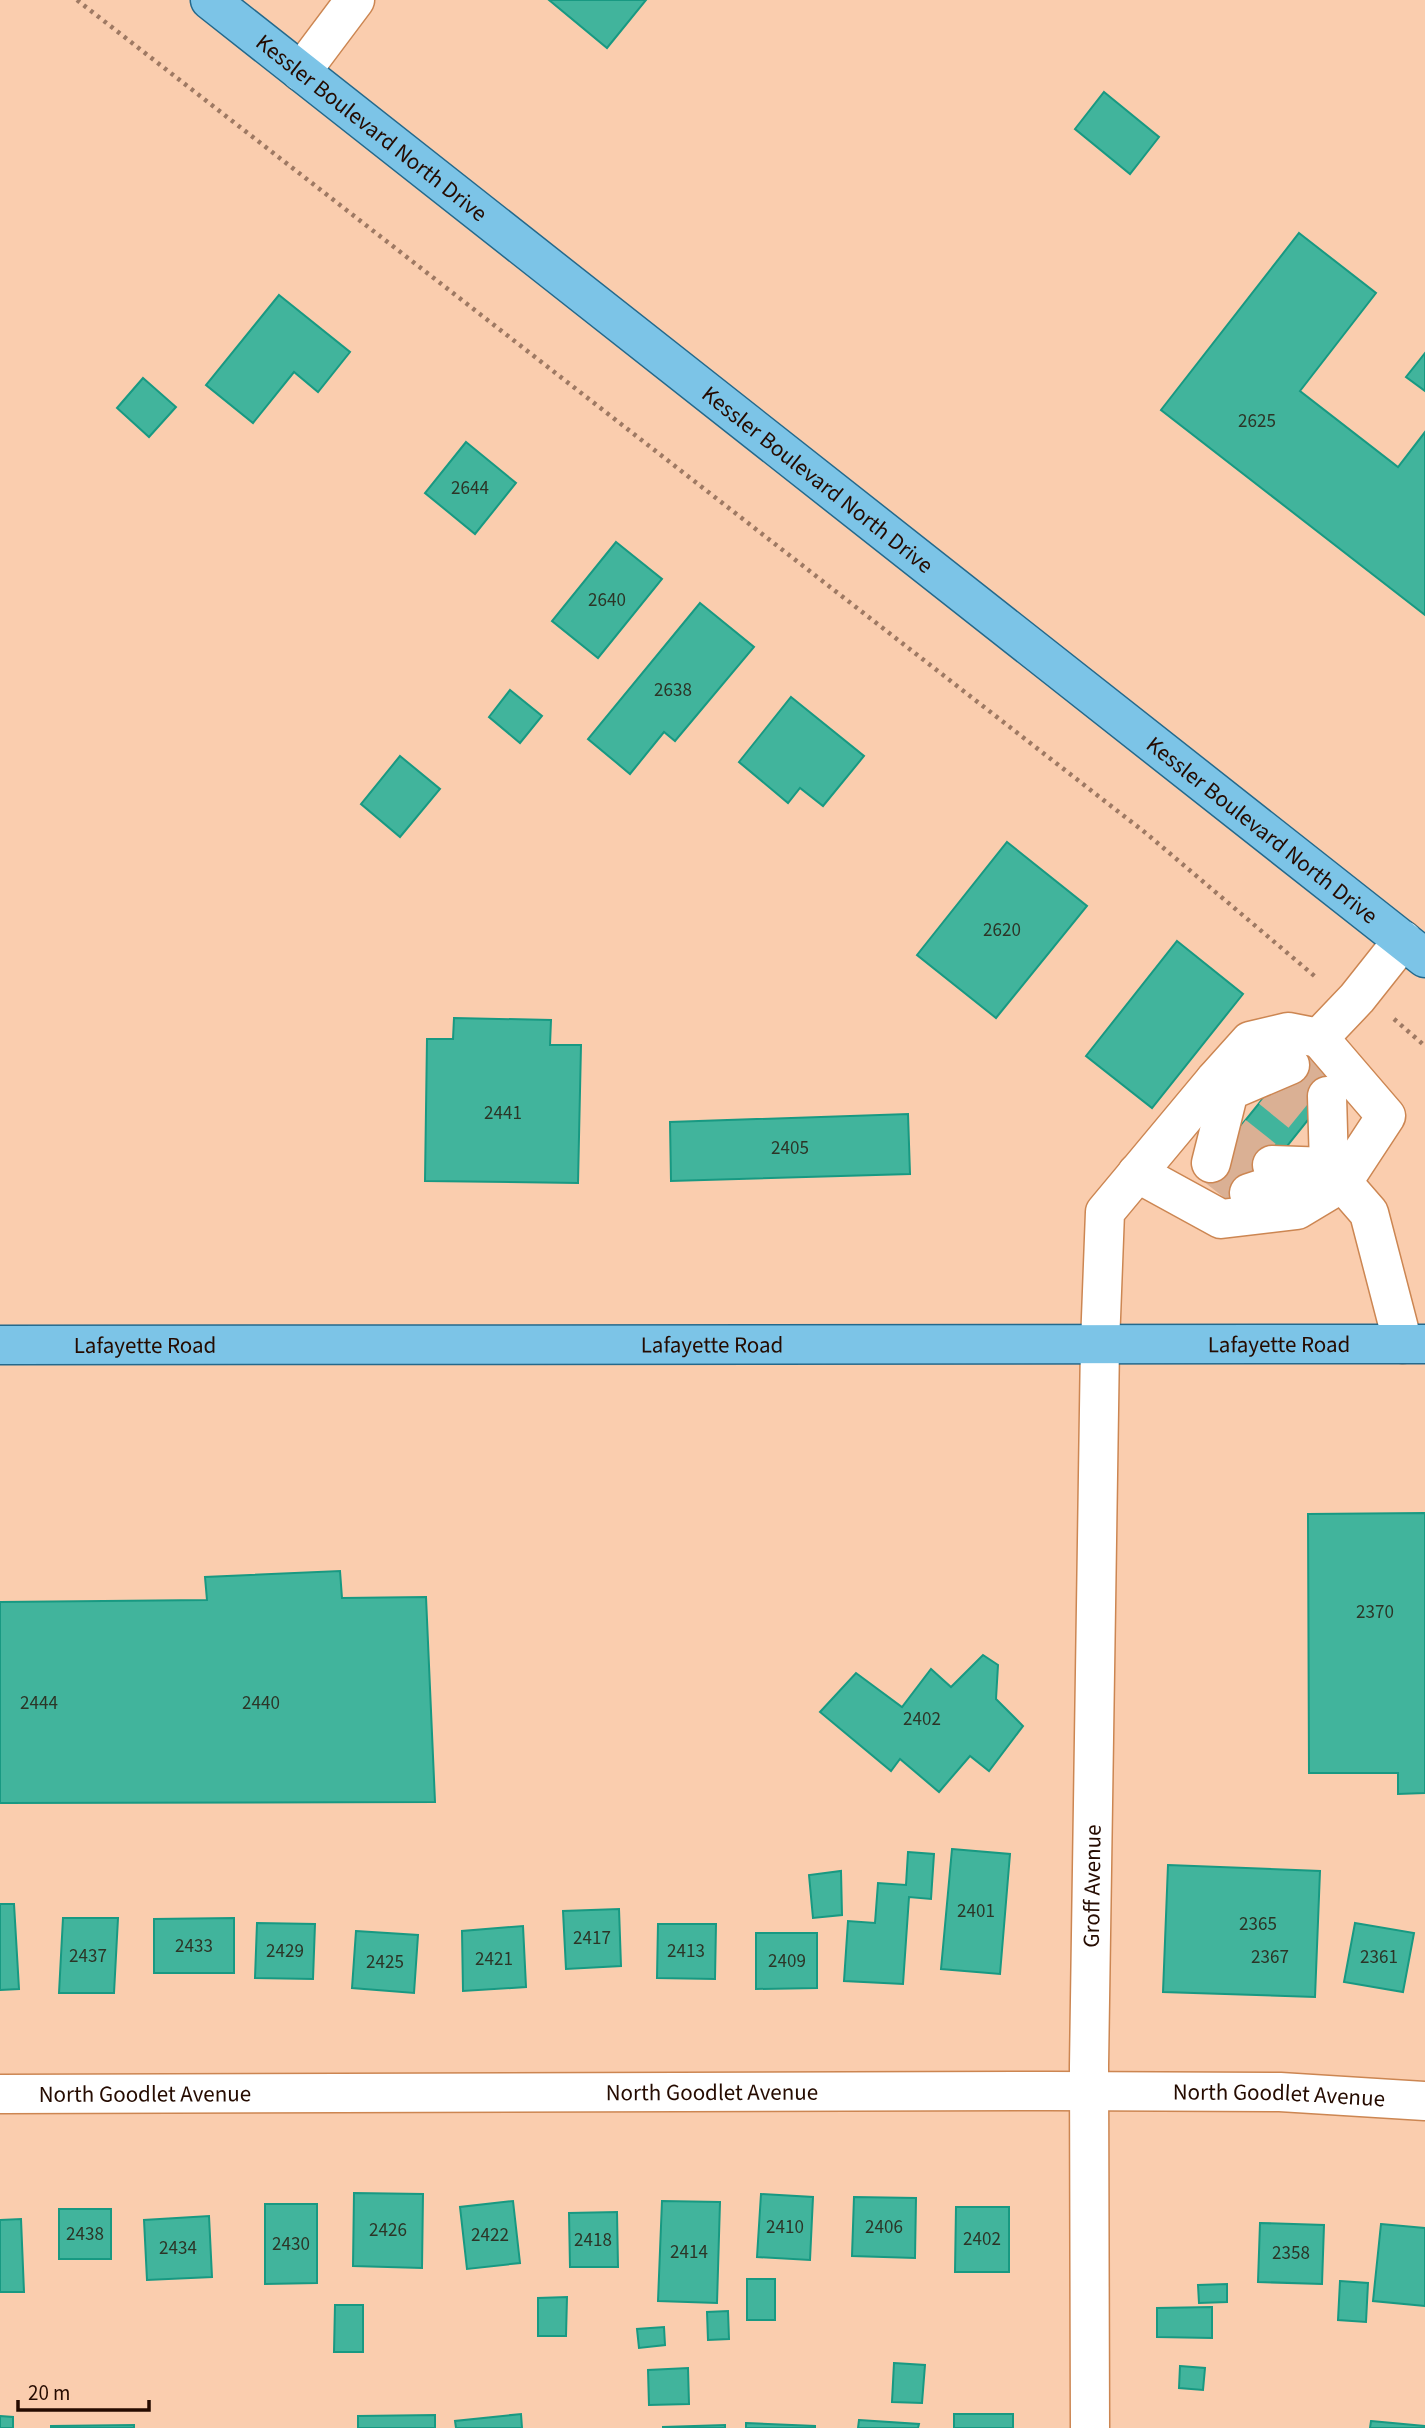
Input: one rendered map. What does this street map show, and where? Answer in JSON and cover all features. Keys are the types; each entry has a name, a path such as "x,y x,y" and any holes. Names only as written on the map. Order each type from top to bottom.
{"main road":[{"name":"Kessler Boulevard North Drive","path":"210,0 1414,949"},
{"name":"Lafayette Road","path":"0,1345 1414,1344"}],"street":[{"path":"301,72 355,0"},
{"path":"1138,1173 1221,1219 1297,1210 1335,1175 1386,1116 1319,1038 1357,998 1414,949"},
{"name":"Groff Avenue","path":"1090,2428 1089,2091 1100,1344 1105,1212 1138,1173 1222,1085 1251,1041 1288,1032 1319,1038"},
{"path":"1222,1149 1222,1085 1280,1077"},
{"path":"1318,1108 1335,1175 1369,1213 1414,1344"},
{"path":"1260,1179 1335,1175"},
{"name":"North Goodlet Avenue","path":"0,2094 1089,2091 1280,2092 1425,2101"}],"path":[{"path":"77,0 1147,834 1312,976 1390,1016 1425,1046"}],"building":[{"path":"549,0 646,0 607,48"},
{"path":"1104,92 1159,137 1130,174 1075,129"},
{"path":"1299,233 1376,293 1300,391 1398,467 1425,432 1425,615 1161,410"},
{"path":"279,295 350,352 318,392 294,372 253,423 206,385"},
{"path":"1425,353 1425,391 1406,377"},
{"path":"143,378 176,407 149,437 117,408"},
{"path":"466,442 516,483 475,534 425,493"},
{"path":"616,542 662,579 598,658 552,621"},
{"path":"700,603 754,647 675,741 664,732 630,774 588,739"},
{"path":"510,690 542,716 520,743 489,717"},
{"path":"791,697 864,756 823,806 800,788 788,803 739,762"},
{"path":"400,756 440,789 400,837 361,804"},
{"path":"1007,842 1087,906 996,1018 917,955"},
{"path":"1177,941 1243,994 1152,1108 1086,1056"},
{"path":"454,1018 551,1020 550,1045 581,1045 578,1183 425,1181 427,1039 453,1039"},
{"path":"1299,1054 1336,1085 1243,1201 1205,1170"},
{"path":"908,1114 910,1174 671,1181 670,1122"},
{"path":"1425,1513 1425,1793 1398,1794 1398,1773 1309,1773 1308,1514"},
{"path":"340,1571 342,1598 426,1597 435,1802 0,1803 0,1602 207,1600 205,1577"},
{"path":"983,1655 998,1665 996,1699 1023,1726 989,1771 970,1756 939,1792 900,1759 891,1771 820,1712 856,1673 902,1707 931,1669 951,1687"},
{"path":"952,1849 1010,1854 1000,1974 941,1969"},
{"path":"908,1852 934,1854 931,1899 909,1897 903,1984 844,1981 848,1921 875,1923 878,1883 906,1885"},
{"path":"1168,1865 1320,1871 1315,1997 1163,1992"},
{"path":"841,1871 842,1915 813,1918 809,1875"},
{"path":"0,1904 14,1904 19,1989 0,1990"},
{"path":"619,1909 621,1966 566,1969 563,1911"},
{"path":"63,1918 118,1918 114,1993 59,1993"},
{"path":"234,1918 234,1973 154,1973 154,1919"},
{"path":"257,1923 315,1924 313,1979 255,1978"},
{"path":"1355,1923 1414,1933 1403,1992 1344,1982"},
{"path":"658,1924 716,1924 715,1979 657,1978"},
{"path":"523,1926 526,1987 463,1991 462,1931"},
{"path":"356,1931 418,1935 414,1993 352,1988"},
{"path":"756,1933 817,1933 817,1988 756,1989"},
{"path":"354,2193 423,2194 422,2268 353,2266"},
{"path":"761,2194 813,2197 810,2260 757,2257"},
{"path":"854,2197 916,2198 915,2258 852,2256"},
{"path":"513,2201 520,2263 467,2269 460,2207"},
{"path":"662,2201 720,2202 717,2303 658,2301"},
{"path":"265,2204 317,2204 317,2283 265,2284"},
{"path":"956,2207 1009,2207 1009,2272 955,2272"},
{"path":"59,2209 111,2209 111,2259 59,2259"},
{"path":"617,2212 618,2267 570,2267 569,2213"},
{"path":"209,2216 212,2277 147,2280 144,2220"},
{"path":"21,2219 24,2292 0,2292 0,2220"},
{"path":"1260,2223 1324,2225 1322,2284 1258,2282"},
{"path":"1381,2224 1425,2228 1425,2306 1373,2301"},
{"path":"747,2279 775,2279 775,2320 747,2320"},
{"path":"1340,2281 1368,2283 1366,2322 1338,2320"},
{"path":"1227,2284 1227,2302 1199,2303 1198,2285"},
{"path":"567,2297 566,2336 538,2336 538,2298"},
{"path":"335,2305 363,2305 363,2352 334,2352"},
{"path":"1212,2307 1212,2338 1157,2337 1157,2308"},
{"path":"728,2311 729,2339 708,2340 707,2312"},
{"path":"664,2327 665,2345 639,2348 637,2329"},
{"path":"894,2363 925,2365 922,2403 892,2402"},
{"path":"1180,2366 1205,2368 1203,2390 1179,2388"},
{"path":"688,2368 689,2404 649,2405 648,2370"},
{"path":"521,2414 522,2428 456,2428 455,2421"},
{"path":"954,2414 1013,2414 1013,2428 954,2428"},
{"path":"435,2415 435,2428 358,2428 358,2416"},
{"path":"0,2416 13,2417 13,2428 0,2428"},
{"path":"859,2420 919,2424 918,2428 858,2428"},
{"path":"1371,2421 1425,2426 1425,2428 1370,2428"},
{"path":"746,2423 815,2426 815,2428 746,2428"},
{"path":"134,2425 134,2428 51,2428 51,2426"},
{"path":"725,2425 725,2428 663,2428 663,2427"}],"tunnel":[{"path":"1290,1065 1327,1096"},
{"path":"1271,1089 1308,1119"},
{"path":"1234,1135 1272,1165"},
{"path":"1211,1163 1249,1193"}]}
